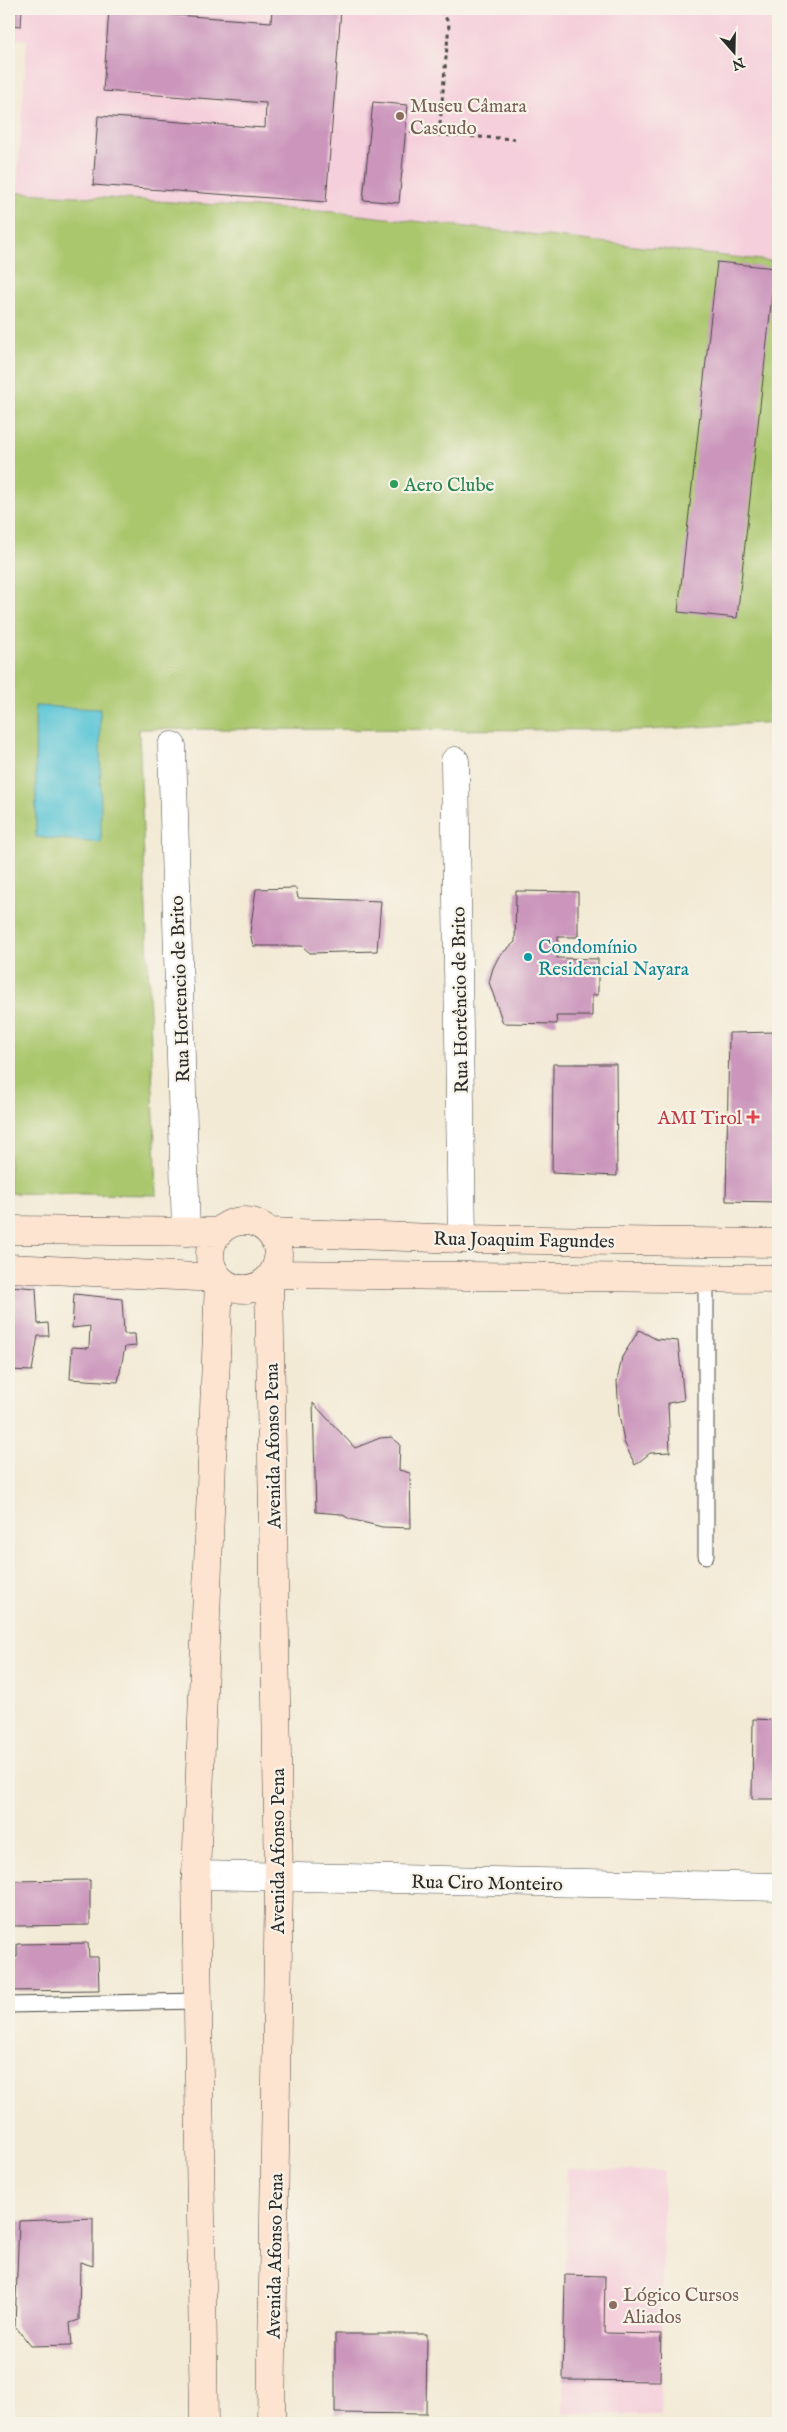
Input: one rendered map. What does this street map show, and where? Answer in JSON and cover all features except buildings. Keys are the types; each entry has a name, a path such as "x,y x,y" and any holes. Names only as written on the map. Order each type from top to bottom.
{"main road":[{"path":"9,1268 219,1279 239,1290 251,1289 262,1285 271,1276 279,1259 278,1249 270,1232 250,1222 239,1222 228,1225 219,1232 210,1250 210,1260 219,1279 196,1875 204,2423"},
{"path":"9,1230 219,1232"},
{"name":"Rua Joaquim Fagundes","path":"270,1232 462,1239 778,1243"},
{"name":"Rua Joaquim Fagundes","path":"271,1276 778,1279"},
{"name":"Avenida Afonso Pena","path":"271,1276 279,1878 271,2423"}],"street":[{"name":"Rua Hortencio de Brito","path":"172,746 186,1232"},
{"name":"Rua Hortêncio de Brito","path":"455,761 462,1239"},
{"name":"Rua Ciro Monteiro","path":"196,1875 778,1887"}],"lane":[{"path":"706,1279 706,1556"},
{"path":"9,2005 198,2001"}],"path":[{"path":"439,135 449,24 441,9"},
{"path":"410,132 518,139"}],"shaded area":[{"name":"Museu Câmara Cascudo","path":"9,9 778,9 778,262 333,212 17,192 27,40 9,38"},
{"name":"Lógico Cursos Aliados","path":"567,2169 664,2171 660,2415 563,2413"}],"green space":[{"name":"Aero Clube","path":"9,192 333,212 778,262 777,722 648,730 139,729 157,1195 9,1193"}],"water":[{"path":"35,706 100,709 101,843 36,837"}],"place":[{"name":"Museu Câmara Cascudo","path":"400,116"},
{"name":"Aero Clube","path":"394,484"},
{"name":"Condomínio Residencial Nayara","path":"528,957"},
{"name":"AMI Tirol","path":"753,1117"},
{"name":"Lógico Cursos Aliados","path":"613,2305"}]}
